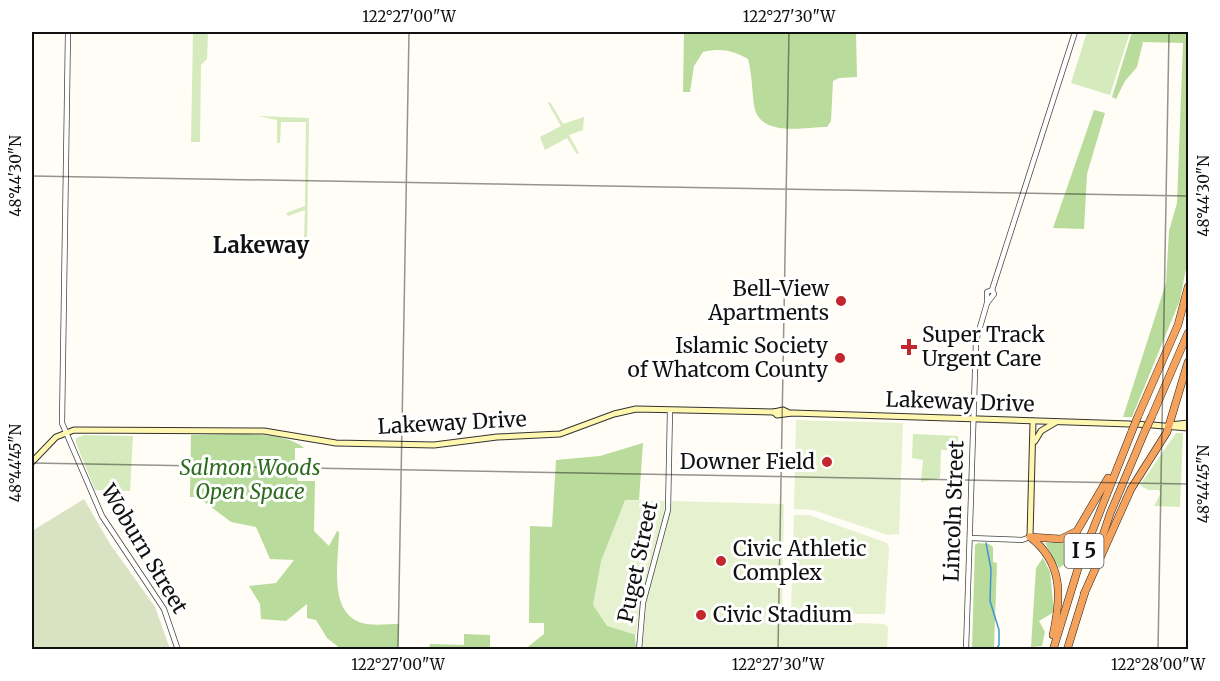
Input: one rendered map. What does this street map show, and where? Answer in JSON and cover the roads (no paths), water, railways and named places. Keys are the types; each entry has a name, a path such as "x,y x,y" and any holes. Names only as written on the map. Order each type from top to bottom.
{"highway":[{"name":"I 5","path":"1066,650 1110,514 1178,325 1188,287"},
{"name":"I 5","path":"1052,650 1080,562 1131,427 1142,424 1152,416 1188,333"},
{"path":"1084,594 1131,489 1162,444 1188,362"},
{"path":"1030,537 1056,540 1077,531 1122,455"},
{"path":"1030,537 1048,556 1058,576 1059,609 1052,650"}],"main road":[{"name":"Lakeway Drive","path":"65,432 126,429 252,431 336,443 439,445 497,437 556,435 622,411 670,410 774,412 781,416 789,413 973,418 1131,427"},
{"path":"1030,537 1033,421"},
{"path":"1032,448 1039,434 1058,422"},
{"path":"1152,425 1188,423"},
{"path":"1169,425 1188,428"},
{"path":"32,462 38,452 65,432"}],"street":[{"name":"Woburn Street","path":"68,32 61,387 65,432 102,516 164,609 178,650"},
{"name":"Lincoln Street","path":"966,650 976,341 987,303 987,292 992,290 1075,32"},
{"name":"Puget Street","path":"639,650 643,603 668,510 670,410"},
{"path":"970,538 1022,540 1030,537"}],"waterway":[{"path":"986,543 991,569 990,601 999,630 999,645 996,650"}],"place":[{"name":"Bell-View Apartments","path":"841,301"},
{"name":"Super Track Urgent Care","path":"909,347"},
{"name":"Islamic Society of Whatcom County","path":"840,358"},
{"name":"Downer Field","path":"827,462"},
{"name":"Civic Athletic Complex","path":"721,561"},
{"name":"Civic Stadium","path":"701,615"}],"district":[{"name":"Lakeway","path":"261,245"}],"park label":[{"name":"Salmon Woods Open Space","path":"250,480"}]}
